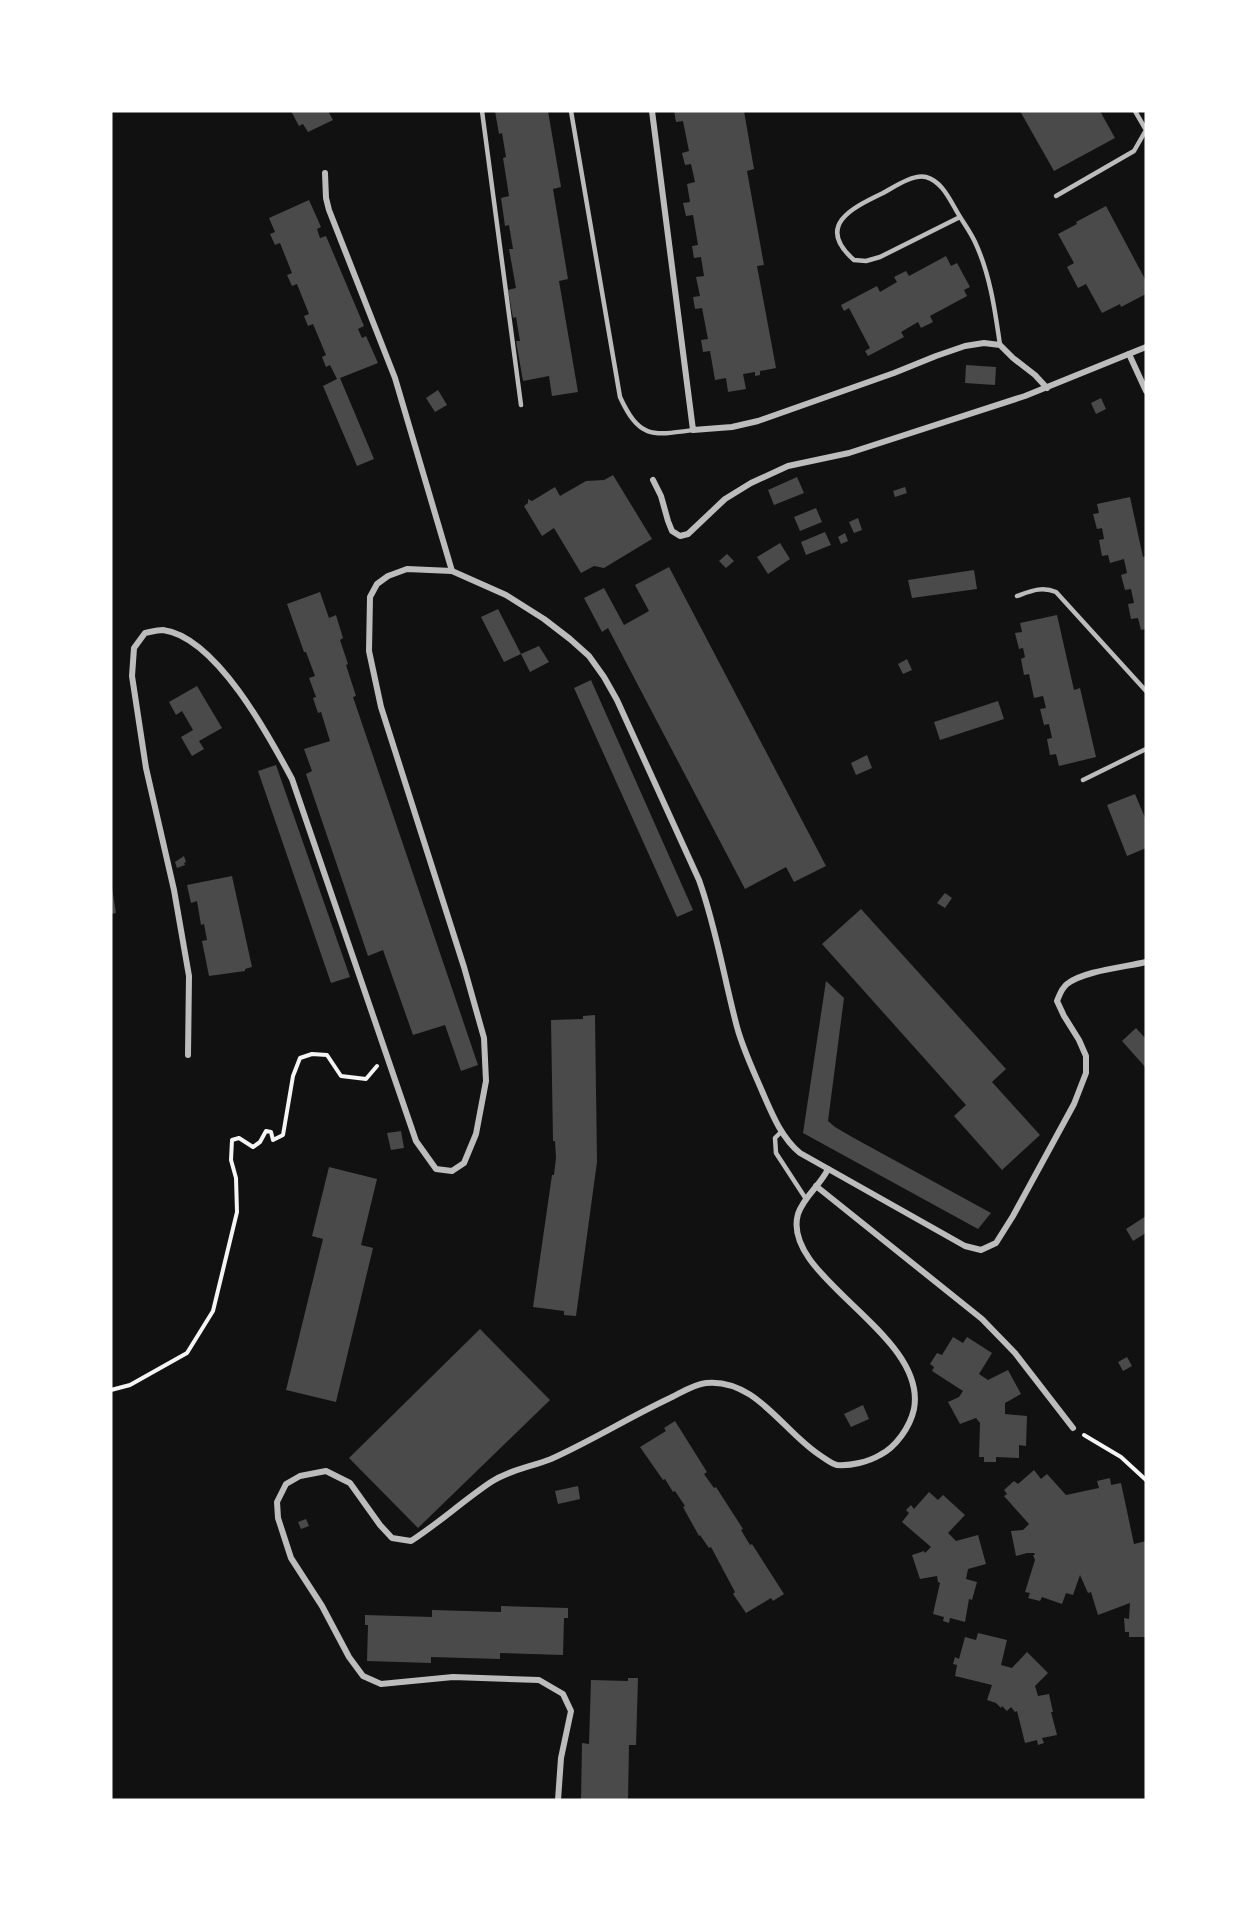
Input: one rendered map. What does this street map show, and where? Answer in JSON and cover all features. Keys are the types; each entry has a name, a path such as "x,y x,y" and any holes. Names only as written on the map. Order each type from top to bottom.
{"street":[{"path":"652,111 693,430 758,422 965,346 984,343 1000,345 1047,388"},
{"path":"325,173 329,210 395,378 452,571"},
{"path":"653,480 672,531 680,536 688,534 725,499 751,483 788,466 849,453 1047,388 1146,348"},
{"path":"1129,354 1146,391"},
{"path":"188,1055 189,976 174,890 146,768 132,676 134,648 145,633 163,630 190,640 221,667 273,743 292,779 416,1141 436,1169 452,1171 464,1162 476,1134 486,1081 484,1038 464,967 381,707 369,651 370,597 377,584 388,576 407,569 452,571 506,595 544,619 589,656 604,677 622,711 699,880 710,909 738,1030 754,1073 781,1132 800,1154 965,1246 981,1250 996,1243 1074,1104 1086,1072 1086,1056 1057,1001 1061,990 1068,983 1086,975 1146,963"},
{"path":"558,1800 561,1758 571,1711 563,1694 539,1680 453,1677 381,1684 363,1676 349,1657 322,1606 291,1558 278,1518 277,1502 286,1484 300,1476 326,1471 350,1483 392,1538 411,1541 493,1480 549,1460 645,1410 705,1383 734,1386 756,1398 807,1448 835,1465 868,1462 890,1450 909,1425 914,1407 912,1384 900,1355 874,1325 815,1268 799,1241 798,1215 806,1199 828,1169"},
{"path":"816,1186 982,1319 1015,1353 1073,1428"}],"lane":[{"path":"482,111 521,405"},
{"path":"571,111 620,397 630,417 638,426 650,432 661,434 693,430"},
{"path":"1056,196 1134,151 1146,130 1135,111"},
{"path":"960,217 880,257 866,261 854,260 838,240 841,219 851,209 924,176 935,182 946,193 975,241 993,300 1000,345"},
{"path":"1017,596 1036,589 1048,588 1056,592 1146,691"},
{"path":"1083,780 1146,749"},
{"path":"781,1132 775,1138 776,1152 806,1199"}],"path":[{"path":"111,1390 130,1385 187,1353 213,1311 237,1212 236,1178 231,1160 232,1140 239,1138 253,1147 260,1142 266,1131 271,1132 273,1140 283,1135 293,1076 300,1058 312,1054 327,1055 341,1076 366,1079 387,1053"},
{"path":"1073,1428 1121,1457 1146,1480"}],"building":[{"path":"291,111 328,111 333,120 308,132 303,124 299,126"},
{"path":"495,111 548,111 561,187 553,189 568,279 559,281 578,392 552,396 549,376 523,381 516,341 520,341 508,290 516,288 509,249 513,249 509,225 505,226 501,198 509,196 503,158 506,157"},
{"path":"674,111 744,111 754,169 747,171 764,265 757,266 776,368 760,371 760,375 755,376 755,372 743,374 746,389 728,392 726,378 715,380 710,351 703,352 701,340 708,339 702,308 695,309 693,297 700,296 696,277 704,276 701,257 694,258 692,246 698,245 693,215 686,216 683,203 690,202 687,184 695,182 691,164 685,165 682,153 689,151 683,121 676,122"},
{"path":"1020,111 1100,111 1115,138 1054,171"},
{"path":"309,200 321,227 317,229 320,238 326,236 364,326 358,329 362,338 366,336 378,363 340,378 374,459 357,466 323,386 337,379 330,365 326,367 322,357 326,355 313,324 308,326 304,316 309,314 297,284 292,286 287,275 292,273 280,243 275,245 270,234 275,232 269,218"},
{"path":"1106,206 1146,281 1146,294 1121,307 1120,304 1102,313 1086,284 1078,288 1067,267 1074,263 1058,234"},
{"path":"946,256 951,266 957,263 970,287 964,290 967,296 930,316 933,322 921,328 918,322 901,332 904,337 868,356 865,351 870,348 849,308 844,311 841,305 877,286 880,292 897,282 894,277 906,271 909,276"},
{"path":"966,365 996,367 995,385 965,383"},
{"path":"438,390 447,405 435,412 426,398"},
{"path":"1101,398 1106,409 1096,414 1091,403"},
{"path":"613,475 652,539 604,568 594,566 581,573 554,528 542,536 524,506 528,503 528,499 532,501 555,487 560,496 586,481 604,480"},
{"path":"797,477 804,493 774,505 768,490"},
{"path":"905,487 907,493 895,497 893,491"},
{"path":"1130,497 1143,557 1146,556 1146,629 1141,630 1138,618 1131,619 1128,604 1134,603 1131,589 1125,590 1121,575 1127,573 1124,559 1110,563 1108,555 1102,556 1099,540 1104,539 1102,528 1097,529 1093,514 1099,513 1097,504"},
{"path":"816,508 822,522 800,531 794,517"},
{"path":"858,518 862,530 854,533 849,522"},
{"path":"825,532 831,545 806,555 801,542"},
{"path":"845,533 848,541 841,544 838,537"},
{"path":"780,543 790,559 768,574 757,557"},
{"path":"727,554 734,561 726,568 719,561"},
{"path":"669,567 826,866 794,882 786,867 745,889 608,628 602,632 584,598 604,588 624,625 649,611 635,585"},
{"path":"974,570 977,589 912,598 908,580"},
{"path":"320,592 329,618 336,615 343,638 340,640 348,664 346,665 356,696 353,697 478,1065 461,1071 445,1025 413,1035 383,950 368,956 306,774 312,771 304,749 330,741 321,712 318,713 313,698 316,697 309,678 315,676 287,604"},
{"path":"498,609 521,654 504,662 481,617"},
{"path":"1057,615 1074,690 1080,688 1096,757 1059,766 1056,754 1050,755 1047,739 1052,738 1049,724 1044,725 1040,709 1046,708 1043,696 1034,698 1029,674 1024,675 1021,659 1025,657 1023,648 1019,649 1015,633 1022,632 1020,623"},
{"path":"539,646 549,662 530,672 521,654"},
{"path":"907,659 912,670 903,674 898,664"},
{"path":"591,680 693,910 677,917 574,688"},
{"path":"197,686 222,728 199,741 204,749 192,756 181,737 193,730 182,711 176,715 169,702"},
{"path":"998,701 1004,719 940,740 934,722"},
{"path":"867,755 872,768 856,775 851,763"},
{"path":"276,765 350,977 331,983 258,771"},
{"path":"1135,794 1146,820 1146,848 1127,856 1107,805"},
{"path":"184,856 185,865 177,868 175,862"},
{"path":"232,876 252,967 245,971 209,976 202,941 207,940 204,924 201,925 197,901 191,903 187,885"},
{"path":"111,882 116,913 111,914"},
{"path":"945,893 952,898 945,908 937,903"},
{"path":"861,909 1006,1069 992,1082 1040,1135 1002,1170 954,1116 966,1105 822,944"},
{"path":"826,981 844,998 828,1121 852,1137 991,1213 978,1229 803,1133"},
{"path":"595,1015 597,1162 576,1316 564,1315 564,1311 533,1307 556,1158 555,1141 553,1141 551,1020 583,1019 583,1016"},
{"path":"1136,1028 1146,1039 1146,1068 1122,1041"},
{"path":"401,1131 404,1148 391,1150 387,1133"},
{"path":"329,1167 377,1179 361,1245 373,1248 336,1402 286,1390 323,1239 312,1236"},
{"path":"1146,1216 1146,1233 1133,1241 1126,1229"},
{"path":"480,1329 550,1400 418,1528 349,1458"},
{"path":"953,1337 963,1343 967,1337 992,1353 979,1374 988,1380 1008,1370 1021,1394 1005,1403 1005,1414 1027,1416 1026,1446 1019,1445 1019,1458 996,1457 996,1462 984,1462 984,1457 979,1457 980,1423 976,1418 960,1424 948,1402 959,1397 963,1391 932,1371 934,1367 930,1364 937,1353 942,1355"},
{"path":"1127,1357 1132,1366 1123,1371 1118,1362"},
{"path":"863,1405 869,1419 851,1427 844,1414"},
{"path":"675,1421 707,1472 704,1474 714,1488 716,1487 743,1529 741,1530 750,1545 752,1544 784,1594 773,1601 771,1598 746,1613 733,1594 735,1592 711,1547 709,1548 699,1536 683,1507 685,1506 640,1447 666,1431 664,1428"},
{"path":"1034,1470 1041,1479 1047,1474 1066,1495 1099,1488 1097,1481 1110,1478 1111,1485 1121,1483 1134,1544 1146,1541 1146,1637 1129,1637 1129,1632 1125,1632 1124,1618 1129,1619 1130,1603 1098,1615 1091,1592 1088,1593 1080,1575 1073,1595 1066,1593 1062,1604 1042,1597 1040,1601 1028,1598 1030,1593 1025,1592 1035,1560 1033,1555 1035,1555 1027,1553 1016,1556 1011,1531 1023,1530 1029,1524 1004,1496 1007,1494 1004,1490 1014,1481 1018,1484"},
{"path":"578,1486 580,1499 558,1504 555,1491"},
{"path":"929,1492 938,1500 943,1495 965,1515 948,1533 956,1541 978,1535 986,1564 968,1569 966,1579 977,1582 972,1600 969,1599 965,1622 950,1618 949,1623 943,1621 944,1617 933,1614 940,1583 937,1576 920,1579 912,1555 924,1551 925,1553 931,1547 902,1522 909,1513 906,1510 911,1505 914,1509"},
{"path":"306,1519 309,1526 301,1529 298,1522"},
{"path":"501,1606 568,1608 568,1618 564,1618 563,1655 500,1653 500,1659 431,1657 431,1663 367,1661 368,1625 365,1625 365,1615 432,1617 432,1610 501,1612"},
{"path":"978,1633 1007,1640 1001,1665 1012,1668 1027,1652 1048,1673 1035,1686 1038,1696 1049,1694 1057,1735 1042,1738 1044,1743 1038,1745 1037,1740 1025,1743 1017,1711 1015,1712 1011,1707 1007,1711 1002,1706 1001,1708 996,1703 987,1700 992,1685 955,1676 957,1665 953,1664 955,1657 959,1659 965,1637 976,1640"},
{"path":"628,1678 638,1678 636,1745 629,1745 628,1800 581,1800 582,1743 589,1744 591,1680 628,1681"}]}
